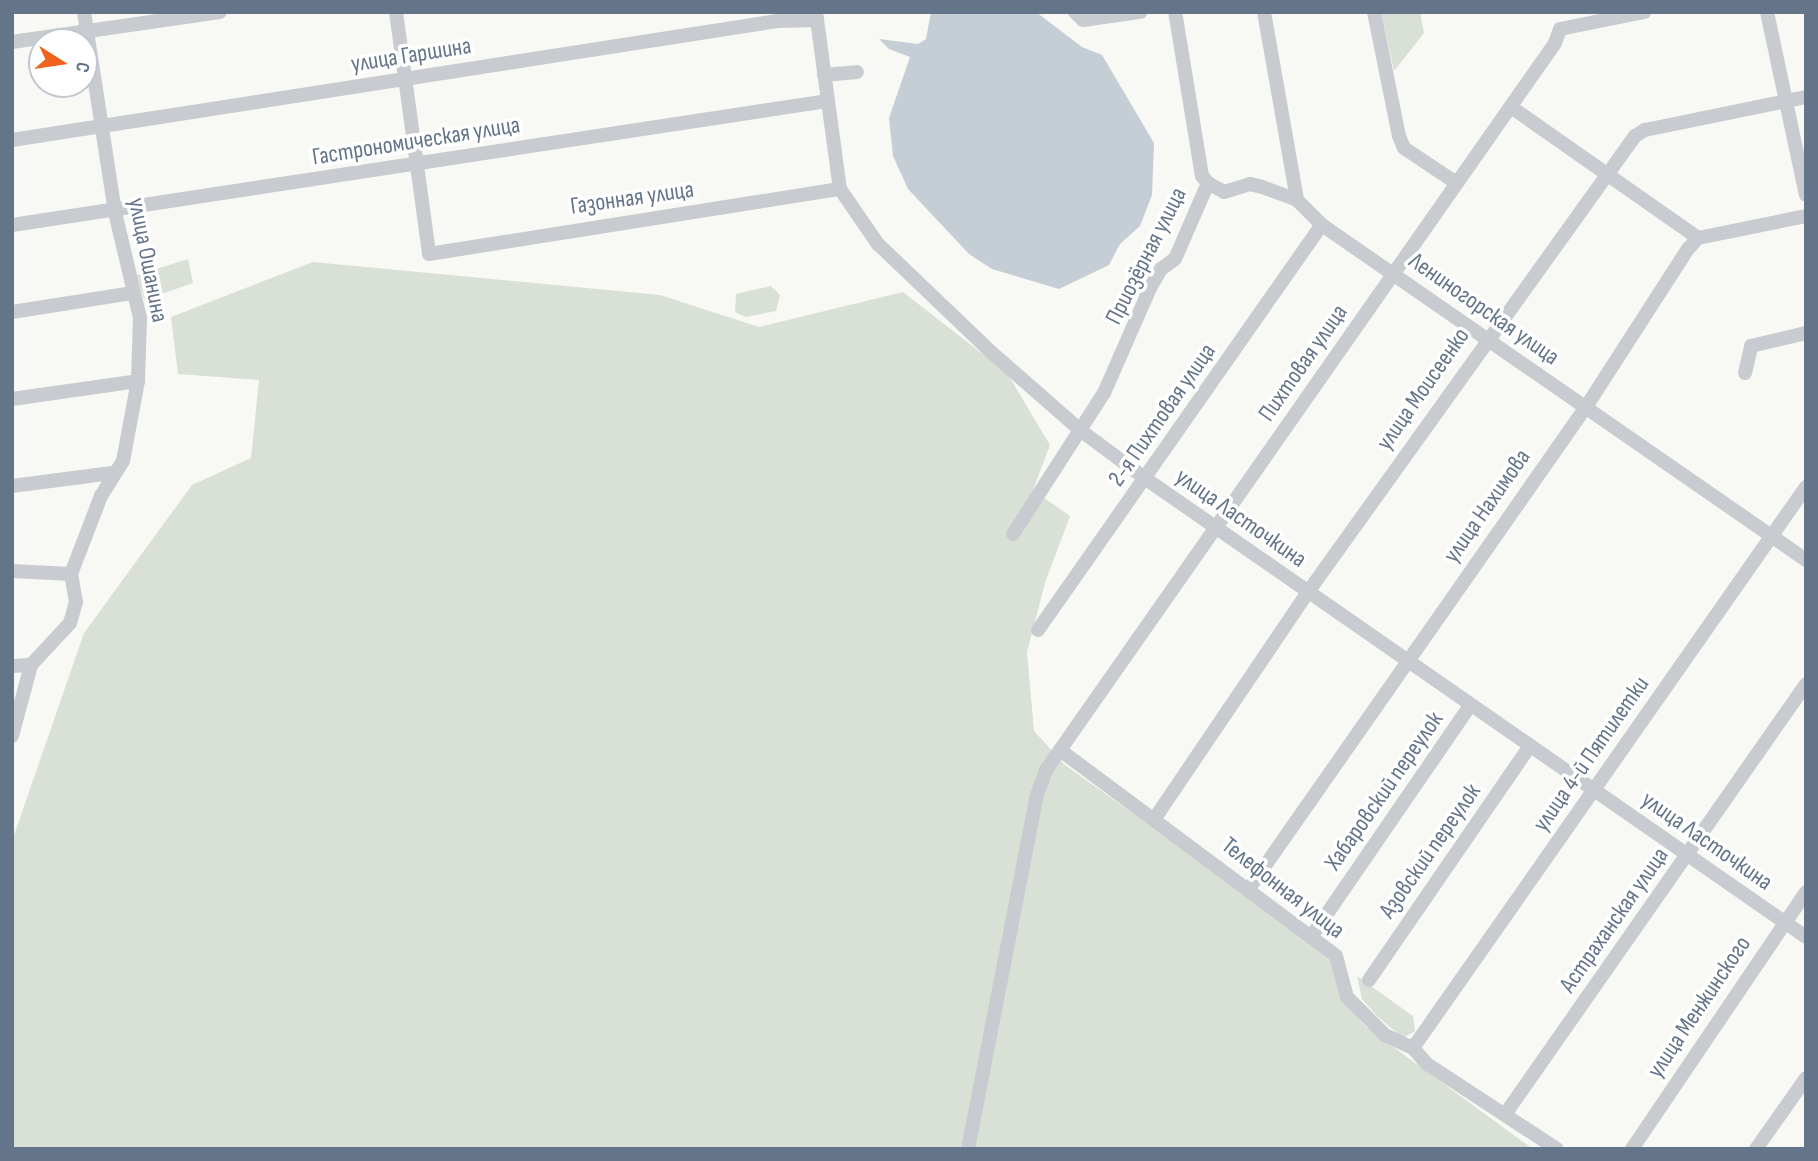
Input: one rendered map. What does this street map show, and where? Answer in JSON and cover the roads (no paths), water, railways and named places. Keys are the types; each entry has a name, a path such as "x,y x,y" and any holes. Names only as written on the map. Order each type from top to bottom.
{"street":[{"path":"98,29 220,12"},
{"path":"396,12 415,163"},
{"path":"1075,12 1083,20 1140,12"},
{"name":"Приозёрная улица","path":"1013,534 1104,393 1150,288 1180,249 1208,183 1202,176 1175,12"},
{"path":"1264,12 1297,200"},
{"path":"1374,12 1398,136 1405,148 1455,182"},
{"path":"1557,12 1560,29 1644,12"},
{"path":"1767,12 1806,195"},
{"name":"улица Гаршина","path":"12,140 816,16"},
{"name":"улица Ласточкина","path":"816,16 840,189 878,244 1080,430 1146,480 1806,937"},
{"name":"Пихтовая улица","path":"968,1149 1037,795 1060,750 1455,182 1511,107 1555,43 1560,29"},
{"path":"824,75 857,72"},
{"name":"улица Моисеенко","path":"1155,818 1308,592 1487,337 1605,175 1645,130 1806,97"},
{"name":"улица Ошанина","path":"12,736 31,665 70,622 76,602 71,574 112,472 123,461 138,382 141,335 115,212 97,98"},
{"name":"Гастрономическая улица","path":"12,225 115,212 415,163 827,101"},
{"path":"1511,107 1698,238 1806,216"},
{"name":"Газонная улица","path":"415,163 429,254 840,189"},
{"path":"1208,183 1224,192 1250,184 1297,200"},
{"name":"Лениногорская улица","path":"1297,200 1322,225 1806,560"},
{"name":"2-я Пихтовая улица","path":"1038,630 1146,480 1322,225"},
{"name":"улица Нахимова","path":"1248,890 1406,659 1586,407 1698,238"},
{"path":"12,312 132,293"},
{"path":"1745,373 1745,357 1751,346 1806,333"},
{"path":"12,399 138,382"},
{"path":"12,486 112,472"},
{"name":"улица 4-й Пятилетки","path":"1413,1048 1806,487"},
{"path":"12,571 71,574"},
{"path":"12,666 31,665"},
{"name":"Астраханская улица","path":"1506,1113 1806,684"},
{"name":"Хабаровский переулок","path":"1311,937 1470,706"},
{"name":"Азовский переулок","path":"1369,980 1530,747"},
{"name":"Телефонная улица","path":"1060,750 1155,818 1336,956 1347,997 1385,1035 1413,1048 1427,1064 1506,1113 1557,1149"},
{"name":"улица Менжинского","path":"1632,1149 1806,892"},
{"path":"1756,1149 1806,1078"}]}
